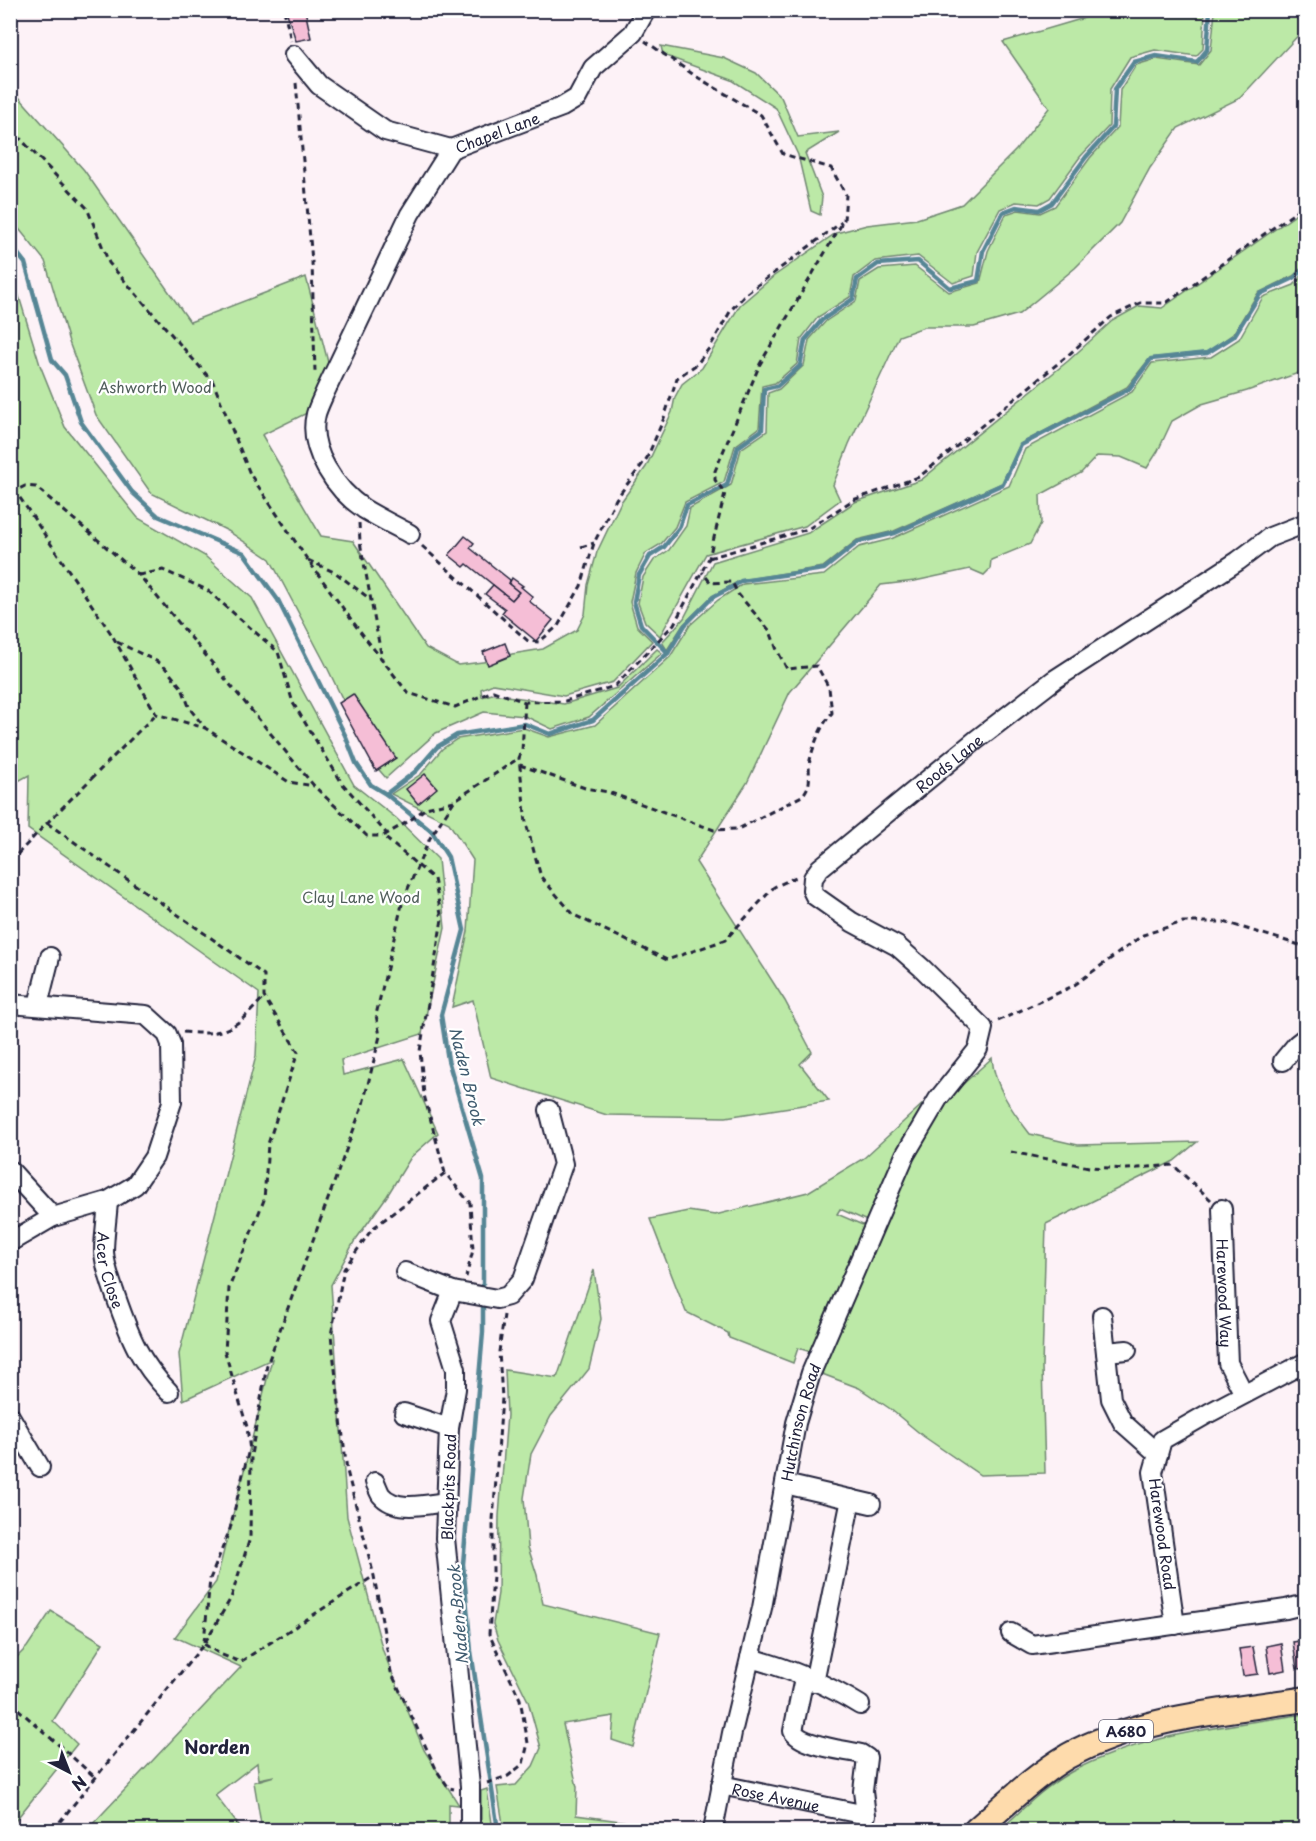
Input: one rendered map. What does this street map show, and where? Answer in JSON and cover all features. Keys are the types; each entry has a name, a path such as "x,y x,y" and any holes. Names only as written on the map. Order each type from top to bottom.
{"main road":[{"name":"A680","path":"976,1830 1046,1771 1066,1757 1102,1740 1156,1723 1305,1699"}],"street":[{"name":"Chapel Lane","path":"294,55 319,85 385,131 451,149 562,107 577,98 593,68 633,33 646,10"},
{"path":"410,534 349,497 321,458 315,445 314,430 316,414 325,392 410,214 451,149"},
{"name":"Roods Lane","path":"813,878 826,862 873,823 1054,680 1238,561 1270,537 1305,523"},
{"path":"813,878 812,890 815,896 852,922 897,946 983,1028"},
{"path":"38,1005 50,957"},
{"path":"10,1004 146,1015 166,1034 171,1044 172,1102 154,1157 135,1185 108,1201 53,1216 10,1242"},
{"name":"Hutchinson Road","path":"713,1830 721,1785 762,1608 796,1423 811,1373 905,1155 938,1099 978,1049 983,1028"},
{"path":"1283,1061 1305,1038"},
{"path":"405,1272 464,1294 502,1298 523,1279 563,1164 549,1110"},
{"path":"10,1170 53,1216"},
{"name":"Acer Close","path":"108,1201 104,1253 111,1281 130,1338 143,1362 170,1392"},
{"name":"Harewood Way","path":"1227,1219 1228,1363 1244,1394"},
{"name":"Blackpits Road","path":"464,1294 441,1321 456,1369 456,1389 449,1428 445,1538 470,1786 470,1830"},
{"path":"1102,1316 1111,1399 1123,1423 1158,1454 1162,1440 1305,1362"},
{"path":"1106,1352 1127,1350"},
{"path":"404,1413 449,1428"},
{"path":"10,1416 40,1467"},
{"name":"Harewood Road","path":"1158,1454 1153,1472 1176,1625"},
{"path":"375,1482 381,1496 394,1504 402,1506 447,1502"},
{"path":"785,1484 871,1504"},
{"path":"809,1680 852,1499"},
{"path":"1011,1633 1032,1645 1286,1609 1305,1604"},
{"path":"750,1658 774,1664 846,1696 860,1705"},
{"name":"Rose Avenue","path":"721,1785 866,1815 863,1791 867,1758 861,1754 806,1741 796,1737 793,1731 809,1680"}],"path":[{"path":"284,10 294,55 312,261 315,379"},
{"path":"10,128 87,208 110,263 213,381 250,474 307,560 408,693 455,706 493,691 525,705 565,701 615,686 674,624 709,558 725,493 715,480 715,471 760,364 844,220 846,195 831,168 783,154 761,115 697,77 633,33"},
{"path":"709,558 808,529 853,500 919,477 1111,317 1140,303 1166,303 1293,214 1305,198"},
{"path":"410,534 528,641 539,642 558,626 581,586 594,543 616,499 647,458 664,418 677,378 697,364 710,347 731,310 747,293 844,220"},
{"path":"315,787 289,782 205,728 156,714 115,641 12,489 25,486 36,487 139,575 315,787 367,836 385,835 426,808 454,801 519,758"},
{"path":"357,503 360,542 382,660"},
{"path":"581,547 594,543"},
{"path":"307,560 336,573 370,599"},
{"path":"139,575 163,570 207,590 278,652 294,703 342,783 385,835 434,879 442,919 420,1051 424,1095 445,1173 470,1203 473,1250 464,1294"},
{"path":"520,765 585,788 608,792 714,830 738,829 802,796 809,788 810,762 824,721 832,713 829,688 816,666 787,669 770,631 738,594 732,582 711,583 702,572"},
{"path":"115,641 162,664 182,687 190,709 205,728"},
{"path":"525,705 522,751 519,758 526,824 541,877 573,915 667,960 725,940 774,887 796,877 813,878"},
{"path":"10,862 156,714"},
{"path":"251,1455 267,1365 363,1104 380,1036 376,1015 403,900 430,838 454,801"},
{"path":"47,823 264,975 264,997 298,1052 268,1144 264,1200 229,1288 225,1352 248,1426 251,1455 250,1538 231,1598 204,1644 53,1830"},
{"path":"983,1028 1073,986 1143,936 1183,922 1224,922 1305,947"},
{"path":"166,1034 176,1031 207,1034 226,1030 246,1017 264,997"},
{"path":"1011,1152 1089,1167 1127,1169 1173,1165 1227,1219"},
{"path":"484,1784 508,1776 523,1764 528,1743 520,1699 489,1634 493,1576 493,1520 502,1398 499,1352 504,1311 502,1298"},
{"path":"204,1644 210,1579 230,1529 249,1449"},
{"path":"204,1644 240,1662 374,1576"},
{"path":"10,1702 96,1778"}],"green space":[{"name":"Ashworth Wood","path":"1103,11 1205,11 1203,49 1196,56 1155,50 1130,57 1110,89 1109,126 1080,157 1050,198 1039,204 1016,202 1000,209 977,252 974,276 953,283 918,256 875,261 854,277 850,297 818,317 801,339 797,364 775,383 762,386 759,428 735,446 724,482 685,502 675,527 661,544 646,553 636,573 630,602 637,626 652,641 613,682 564,696 493,684 481,689 482,697 492,694 564,704 617,688 657,649 662,653 589,717 552,729 525,716 484,712 436,733 386,778 374,764 325,663 270,559 228,531 151,493 96,415 69,342 45,261 11,219 10,87 84,170 190,322 306,277 330,370 311,411 262,435 321,536 353,541 426,648 458,665 491,661 512,654 543,649 577,630 585,614 588,585 597,552 621,502 646,467 672,412 675,397 682,384 702,368 740,305 774,276 836,233 867,225 917,219 962,204 1016,150 1049,108 1003,42"},
{"path":"1215,11 1305,11 1305,28 1240,98 1178,128 1150,168 1120,223 1075,268 1019,314 974,327 924,327 899,336 849,444 833,485 840,500 805,526 706,554 660,636 645,622 638,603 643,577 654,560 669,550 686,526 690,508 731,485 741,449 767,431 768,393 779,389 804,365 809,340 826,321 856,301 860,281 879,269 915,266 949,292 980,283 988,251 1006,214 1018,210 1040,213 1055,206 1090,158 1118,127 1120,90 1136,65 1156,59 1199,65 1211,50"},
{"path":"661,46 724,58 756,73 781,97 798,137 839,132 805,153 822,197 820,215 811,211 798,155 776,108 732,80 663,55"},
{"path":"1305,202 1305,265 1293,276 1258,293 1233,334 1207,352 1150,358 1127,387 1020,444 1002,483 894,531 857,540 823,567 741,580 712,596 683,625 667,650 662,642 684,618 713,562 808,533 855,502 921,480 1068,361 1112,321 1139,306 1162,308 1294,216"},
{"name":"Clay Lane Wood","path":"10,267 40,365 65,427 138,518 205,556 252,598 354,785 396,818 438,859 445,928 422,1034 341,1060 343,1075 404,1059 438,1133 411,1157 354,1242 331,1285 347,1517 383,1651 424,1750 459,1805 449,1804 449,1830 262,1830 254,1782 274,1776 259,1779 257,1763 215,1795 242,1830 87,1830 241,1667 175,1637 216,1582 272,1359 183,1400 179,1354 256,1056 259,993 28,829 29,775 11,785"},
{"path":"1305,272 1305,372 1202,404 1172,421 1147,468 1121,457 1097,456 1081,473 1040,495 1041,523 1030,544 991,560 990,569 984,575 970,569 915,581 881,585 790,692 747,783 696,862 785,1001 812,1052 800,1064 829,1101 726,1117 607,1115 491,1078 473,1000 452,1007 468,931 473,860 449,823 391,794 421,774 442,749 457,739 524,728 549,737 595,725 670,657 690,625 718,600 743,584 824,575 859,547 891,539 1009,486 1025,449 1132,392 1152,363 1211,357 1239,339 1263,297 1294,285"},
{"path":"992,1058 1000,1089 1030,1134 1078,1145 1197,1142 1174,1161 1046,1224 1042,1367 1045,1473 980,1475 859,1388 817,1372 906,1163 943,1102"},
{"path":"926,1101 867,1221 840,1209 837,1214 865,1226 811,1352 798,1348 793,1363 729,1338 728,1333 686,1312 650,1219 688,1211 715,1215 808,1192 864,1158"},
{"path":"594,1270 601,1319 589,1369 551,1416 531,1454 524,1498 528,1547 543,1604 660,1633 633,1747 612,1740 614,1716 563,1724 577,1787 576,1815 687,1830 504,1830 497,1787 516,1785 533,1766 541,1748 528,1701 498,1640 493,1624 498,1593 499,1516 507,1415 505,1370 557,1378"},
{"path":"51,1611 103,1643 53,1721 77,1744 11,1826 11,1663 27,1647"},
{"path":"1305,1714 1305,1830 1000,1830 1052,1784 1098,1759 1155,1740 1185,1733"},
{"path":"487,1789 493,1830 481,1830 481,1791"}],"building":[{"path":"286,10 305,10 311,38 296,41"},
{"path":"465,536 474,543 470,548 510,580 509,584 519,592 512,600 467,564 464,567 449,555"},
{"path":"512,578 533,597 529,601 553,620 536,641 502,613 505,609 485,594 493,585 512,600 519,592 509,584"},
{"path":"505,643 510,656 488,665 483,652"},
{"path":"353,694 396,758 376,771 339,703"},
{"path":"425,774 437,788 418,804 406,789"},
{"path":"1306,1640 1306,1668 1297,1669 1293,1642"},
{"path":"1281,1643 1285,1670 1270,1673 1266,1646"},
{"path":"1253,1647 1258,1674 1243,1676 1239,1649"}],"waterway":[{"path":"668,653 641,625 634,602 639,575 650,556 664,547 679,528 687,505 727,485 738,447 762,430 764,389 777,386 800,366 805,340 822,320 853,299 857,279 878,264 918,261 950,288 978,281 983,251 1003,212 1016,207 1039,210 1052,203 1086,157 1113,127 1115,89 1134,62 1156,56 1197,62 1207,50 1210,10"},
{"name":"Naden Brook","path":"10,244 25,263 52,360 65,375 81,422 132,492 158,516 244,553 278,600 345,735 356,763 371,785 386,794 432,832 448,857 464,930 441,1015 448,1060 483,1179 483,1291"},
{"path":"386,794 416,771 437,747 457,735 525,724 550,734 593,720 668,653 685,625 713,597 741,581 824,569 858,542 895,533 1003,484 1021,445 1129,389 1151,359 1207,353 1234,336 1260,294 1294,278 1306,266"},
{"name":"Naden Brook","path":"483,1299 483,1332 463,1564 471,1651 498,1830"}],"district":[{"name":"Norden","path":"217,1746"}]}
